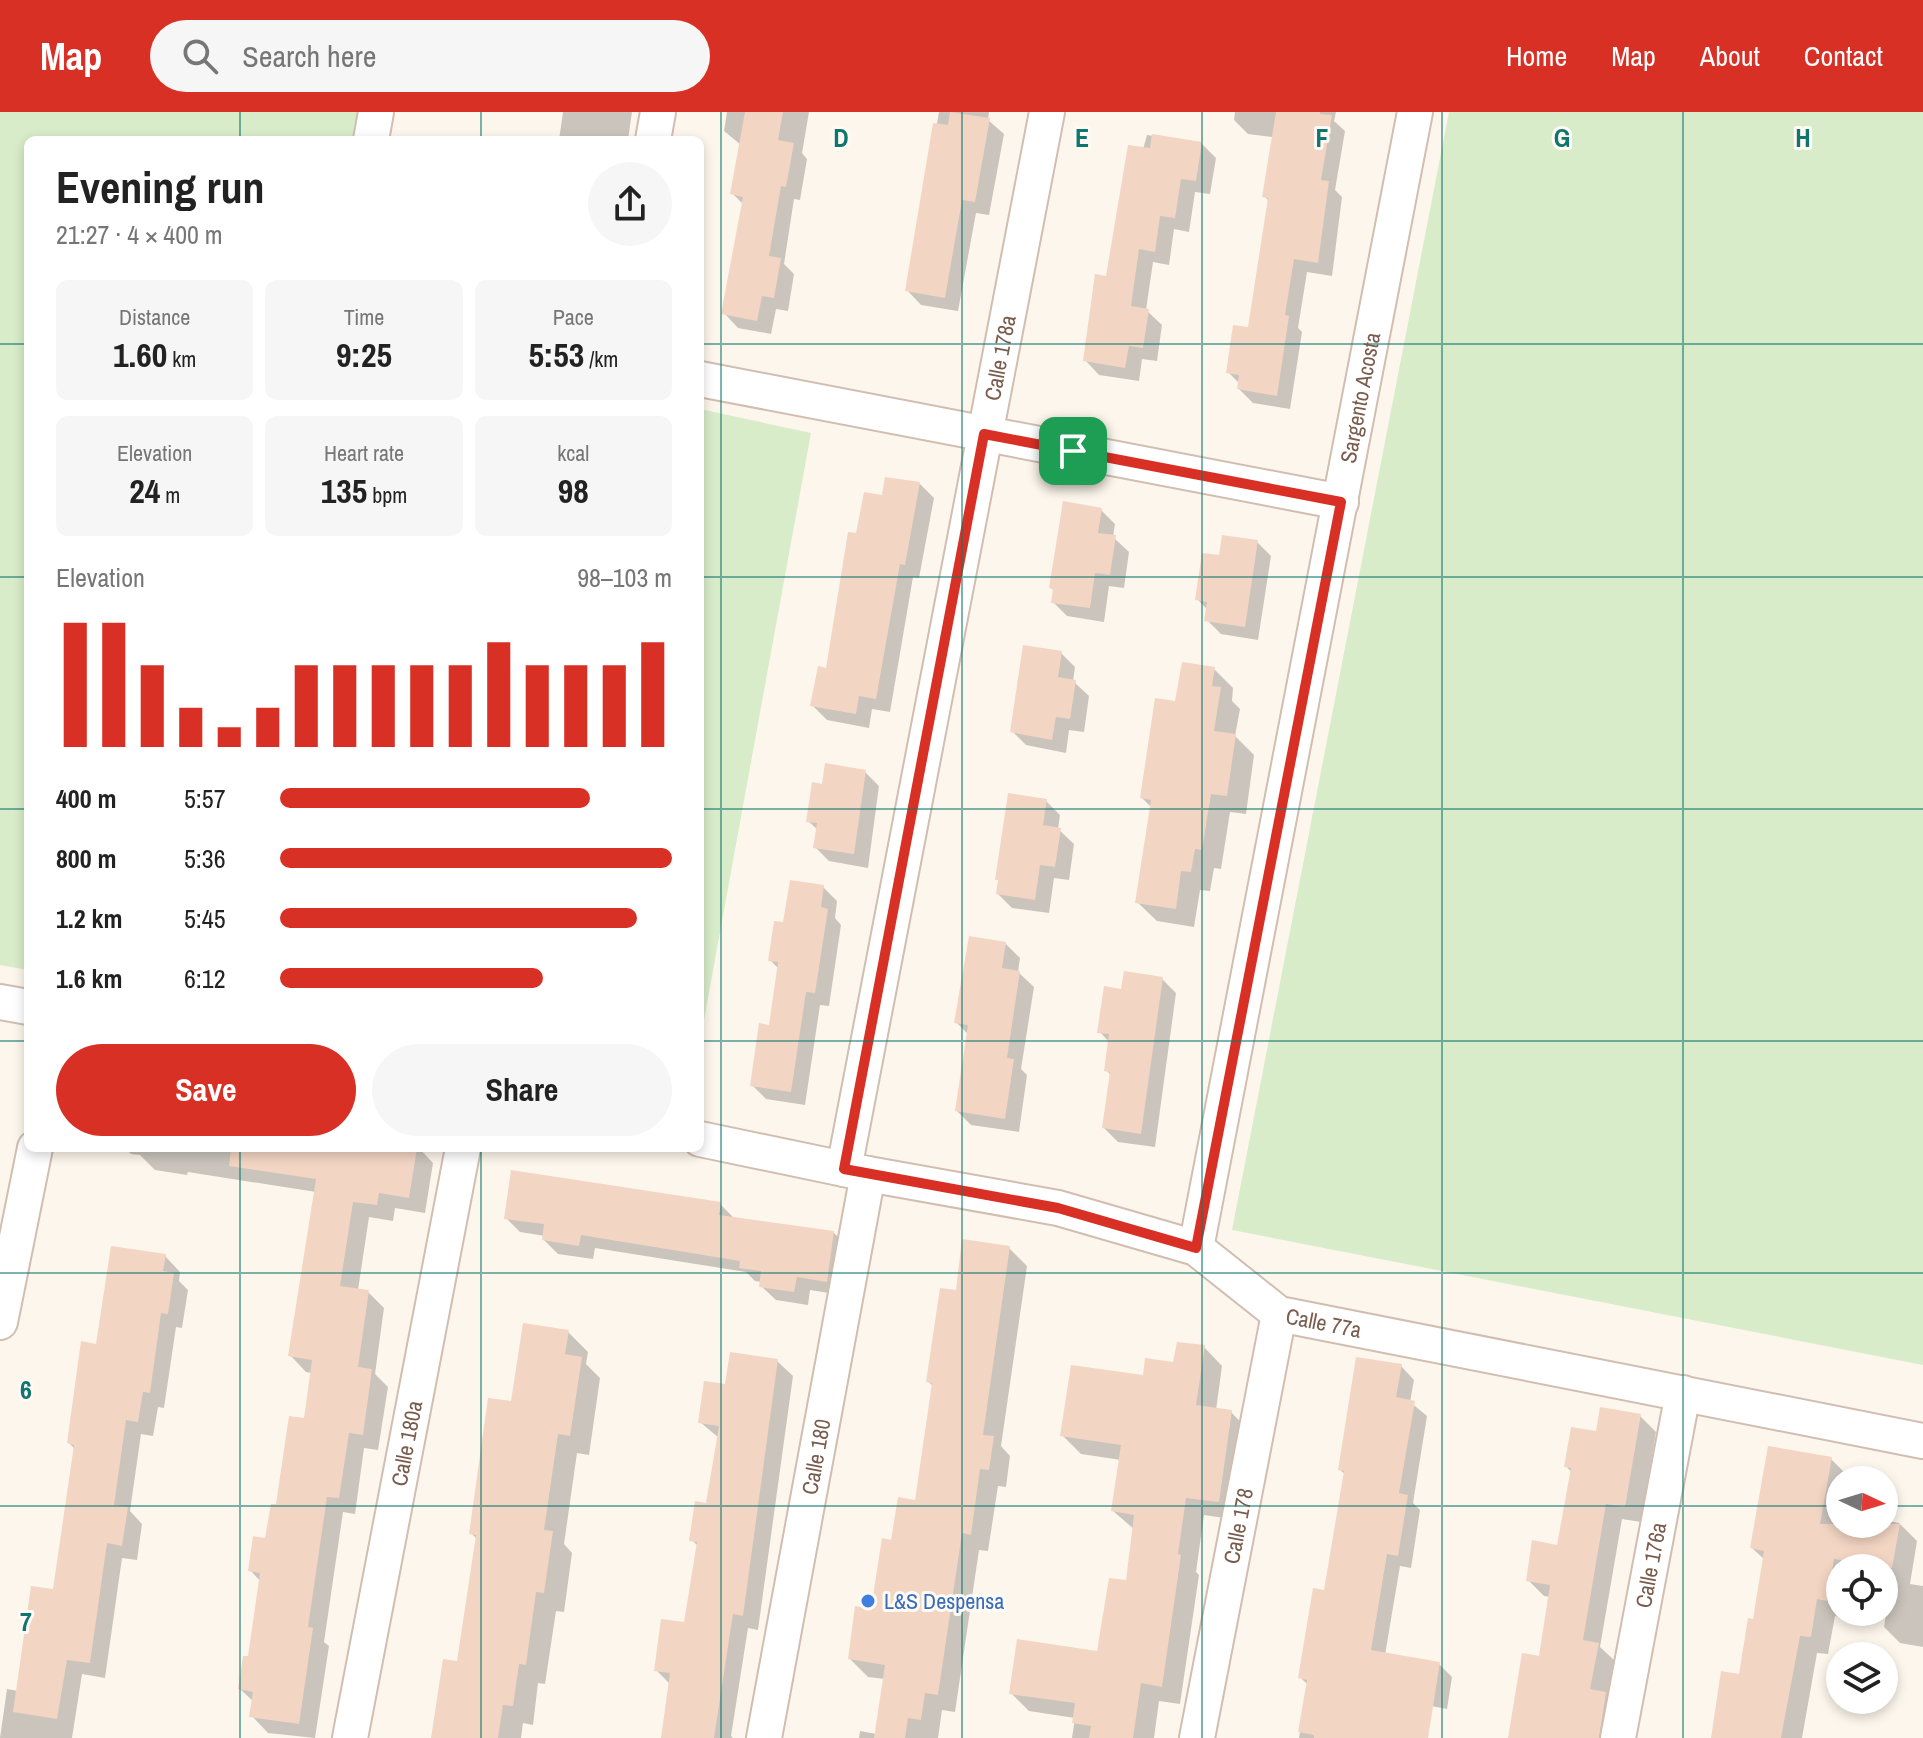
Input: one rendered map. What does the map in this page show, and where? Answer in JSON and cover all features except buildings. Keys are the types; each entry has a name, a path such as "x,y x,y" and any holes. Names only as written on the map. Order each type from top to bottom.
{"street":[{"path":"372,136 376,112"},
{"path":"654,136 658,112"},
{"name":"Calle 178a","path":"856,1171 984,434 1047,112"},
{"name":"Sargento Acosta","path":"1196,1248 1415,112"},
{"path":"704,380 1341,502"},
{"path":"0,1002 24,1006"},
{"name":"Calle 77a","path":"704,1140 1058,1208 1196,1248 1279,1314 1923,1441"},
{"path":"0,1322 34,1152"},
{"name":"Calle 180a","path":"350,1738 462,1152"},
{"name":"Calle 180","path":"764,1738 856,1171"},
{"name":"Calle 178","path":"1197,1738 1279,1314"},
{"name":"Calle 176a","path":"1618,1738 1683,1393"}],"green space":[{"path":"0,112 367,112 362,136 24,136 24,969 0,965"},
{"path":"1449,112 1923,112 1923,1365 1232,1230"},
{"path":"704,410 811,433 704,1020"}],"place":[{"name":"L&S Despensa","path":"868,1601"}],"route":[{"path":"984,434 1073,451 1341,502 1196,1248 1058,1208 844,1169 984,434"}]}
